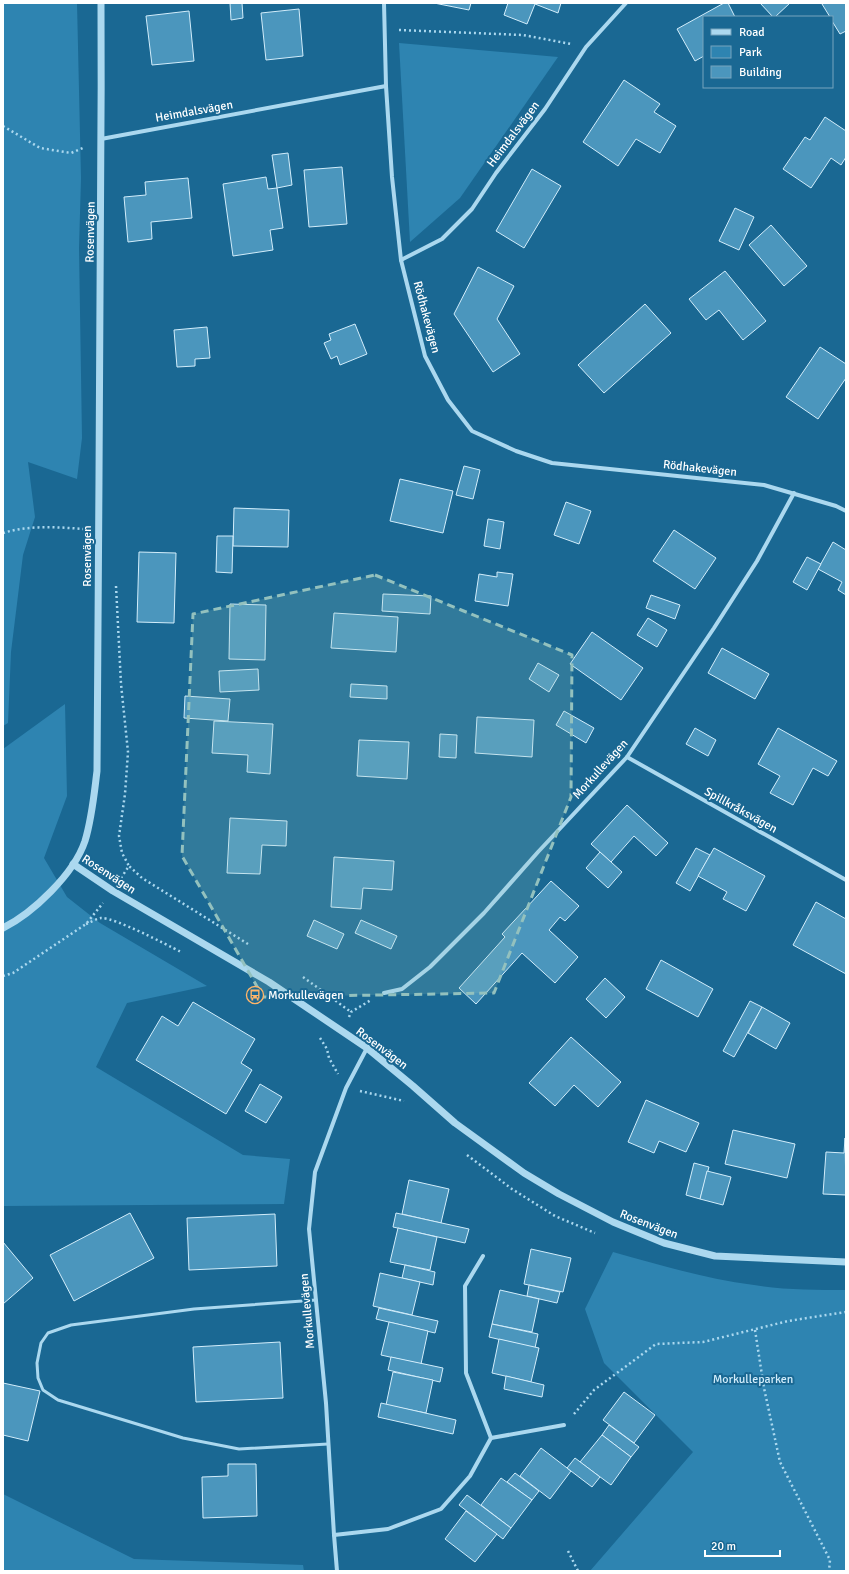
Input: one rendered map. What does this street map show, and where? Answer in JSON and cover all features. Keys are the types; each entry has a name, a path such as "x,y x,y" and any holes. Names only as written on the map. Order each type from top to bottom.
{"street":[{"name":"Rosenvägen","path":"101,3 102,139 97,772 91,814 84,842 73,864 113,891 269,982 367,1048 414,1086 456,1123 524,1174 613,1222 664,1243 715,1256 846,1262"},
{"name":"Rödhakevägen","path":"384,3 386,86 392,177 402,260 425,356 448,400 472,431 516,451 552,463 764,485 836,506 846,511"},
{"name":"Heimdalsvägen","path":"402,260 442,239 472,208 496,173 545,109 586,47 626,3"},
{"name":"Heimdalsvägen","path":"102,139 386,86"},
{"name":"Morkullevägen","path":"384,993 402,989 430,967 484,913 538,852 627,757 757,561 794,493"},
{"name":"Spillkråksvägen","path":"627,757 846,880"},
{"path":"3,928 12,924 40,902 73,864"},
{"name":"Morkullevägen","path":"337,1571 328,1444 309,1229 315,1172 346,1088 367,1048"},
{"path":"334,1535 388,1529 440,1509 470,1476 491,1438 466,1373 465,1286 483,1256"},
{"path":"491,1438 564,1425"}],"lane":[{"path":"316,1300 194,1310 71,1325 48,1333 41,1343 36,1363 38,1378 43,1390 58,1400 183,1438 239,1448 328,1444"}],"path":[{"path":"385,30 523,35 586,47"},
{"path":"3,126 40,148 55,151 72,153 102,139"},
{"path":"3,533 27,528 60,527 83,530 83,522"},
{"path":"116,580 121,684 128,752 125,794 119,836 122,853 129,866 142,878 248,944"},
{"path":"86,924 113,891 129,866"},
{"path":"3,976 13,974 86,924 99,918 125,926 182,952"},
{"path":"303,977 351,1012"},
{"path":"341,1031 351,1012 384,993"},
{"path":"564,1425 594,1390 656,1344 703,1342 788,1321 846,1312"},
{"path":"755,1330 764,1388 780,1462 830,1560 829,1571"},
{"path":"568,1551 578,1571"}],"highlighted area":[{"path":"375,575 572,655 571,797 494,993 263,997 182,856 193,614"}],"green space":[{"path":"3,3 77,3 81,178 79,248 82,438 77,479 28,462 35,517 23,555 11,652 8,723 3,726"},
{"path":"399,43 558,57 460,198 410,242"},
{"path":"65,704 67,796 44,858 67,897 100,923 207,986 127,1003 96,1067 243,1155 290,1159 284,1204 3,1206 3,749"},
{"name":"Morkulleparken","path":"613,1252 683,1271 765,1287 811,1290 846,1290 846,1571 590,1571 693,1452 604,1363 585,1309"},
{"path":"3,1494 134,1559 303,1565 304,1571 3,1571"}],"building":[{"path":"230,3 242,3 243,18 231,20"},
{"path":"434,3 471,3 469,10"},
{"path":"508,3 561,3 558,13 535,4 527,24 504,15"},
{"path":"724,3 728,3 734,16 703,16 703,57 695,61 677,29"},
{"path":"760,3 790,3 776,16 772,16"},
{"path":"846,3 846,31 840,34 833,23 833,16 829,16 822,4"},
{"path":"299,9 303,56 266,60 261,13"},
{"path":"189,11 194,61 152,65 146,16"},
{"path":"624,80 660,104 654,112 676,126 660,153 636,139 618,166 583,142"},
{"path":"825,117 846,131 846,157 841,165 831,158 811,188 783,169 805,137 810,140"},
{"path":"288,153 292,185 277,188 272,155"},
{"path":"342,167 347,224 309,227 304,170"},
{"path":"532,169 561,186 524,248 496,231"},
{"path":"266,177 268,189 277,188 283,228 270,230 273,250 233,256 223,184"},
{"path":"188,178 192,218 151,222 152,239 128,242 124,197 146,195 145,182"},
{"path":"735,208 754,217 739,250 719,241"},
{"path":"771,225 807,266 784,286 749,245"},
{"path":"478,267 514,286 497,319 520,354 493,372 454,314"},
{"path":"725,271 766,321 743,340 719,310 706,320 689,299"},
{"path":"645,304 671,333 604,393 578,365"},
{"path":"355,324 367,354 340,365 337,356 331,359 324,343 331,340 329,334"},
{"path":"207,327 210,358 195,359 195,366 177,367 174,330"},
{"path":"820,347 846,364 846,378 818,419 786,397"},
{"path":"464,466 480,470 473,499 456,495"},
{"path":"400,479 453,491 443,533 390,521"},
{"path":"566,502 591,511 579,544 554,535"},
{"path":"234,508 289,510 288,547 233,546"},
{"path":"488,519 504,522 500,549 484,546"},
{"path":"674,530 716,558 695,589 653,561"},
{"path":"217,536 233,536 232,573 216,572"},
{"path":"833,542 846,550 846,595 838,590 842,582 818,569"},
{"path":"139,552 176,553 174,623 137,622"},
{"path":"807,557 821,564 807,590 793,582"},
{"path":"497,572 513,574 508,606 475,601 479,574 497,577"},
{"path":"383,594 431,596 430,614 382,611"},
{"path":"651,595 680,605 675,619 646,608"},
{"path":"230,604 266,605 265,660 229,659"},
{"path":"334,613 398,617 396,652 331,648"},
{"path":"648,618 667,630 657,647 637,635"},
{"path":"592,632 643,668 621,700 570,664"},
{"path":"722,648 769,674 755,699 708,673"},
{"path":"538,663 559,675 549,692 529,679"},
{"path":"258,669 259,690 220,692 219,671"},
{"path":"351,684 387,686 387,699 350,697"},
{"path":"185,696 230,699 228,721 184,718"},
{"path":"564,711 594,728 586,743 556,725"},
{"path":"477,717 534,720 532,757 475,753"},
{"path":"214,721 273,724 270,774 247,772 248,755 212,753"},
{"path":"695,728 716,740 708,756 686,744"},
{"path":"778,728 837,761 828,776 813,768 793,805 770,793 780,776 758,764"},
{"path":"440,734 457,735 456,758 439,757"},
{"path":"359,740 409,742 407,779 357,776"},
{"path":"627,805 668,843 656,856 634,836 611,862 591,844"},
{"path":"230,818 287,821 286,846 262,845 260,874 227,873"},
{"path":"696,848 710,855 690,891 676,883"},
{"path":"714,848 765,876 746,911 723,899 727,892 698,876"},
{"path":"600,852 622,872 608,888 586,868"},
{"path":"334,857 394,861 392,890 363,888 361,909 331,907"},
{"path":"551,881 579,906 565,921 560,917 549,930 578,957 555,983 522,953 476,1004 459,988 505,937 502,934"},
{"path":"816,902 846,919 846,974 793,945"},
{"path":"314,920 344,934 337,949 307,936"},
{"path":"361,920 397,936 391,949 355,933"},
{"path":"661,960 713,989 698,1017 646,989"},
{"path":"605,978 625,997 606,1018 586,999"},
{"path":"750,1001 762,1007 734,1057 723,1051"},
{"path":"193,1002 255,1039 241,1063 252,1070 226,1114 136,1060 162,1016 178,1026"},
{"path":"762,1007 790,1023 776,1049 748,1033"},
{"path":"571,1037 621,1082 598,1107 574,1085 555,1106 529,1083"},
{"path":"260,1084 282,1097 266,1123 245,1111"},
{"path":"646,1100 699,1123 686,1152 659,1141 654,1153 628,1142"},
{"path":"733,1130 795,1144 787,1178 725,1164"},
{"path":"845,1138 846,1195 823,1194 826,1152 844,1153"},
{"path":"694,1163 709,1167 700,1199 686,1195"},
{"path":"707,1171 731,1177 723,1205 700,1199"},
{"path":"409,1180 449,1189 441,1223 402,1214"},
{"path":"130,1213 154,1258 74,1301 50,1255"},
{"path":"396,1213 469,1229 465,1243 393,1227"},
{"path":"275,1214 277,1266 189,1270 187,1218"},
{"path":"398,1228 437,1237 430,1270 390,1262"},
{"path":"3,1242 33,1278 3,1304"},
{"path":"531,1249 571,1258 563,1292 524,1284"},
{"path":"405,1265 435,1272 433,1285 402,1278"},
{"path":"380,1273 420,1282 412,1315 373,1306"},
{"path":"529,1285 560,1292 557,1303 527,1296"},
{"path":"500,1290 539,1299 532,1332 492,1324"},
{"path":"379,1308 438,1321 435,1333 376,1319"},
{"path":"389,1322 428,1331 421,1364 381,1355"},
{"path":"492,1324 538,1334 535,1348 489,1337"},
{"path":"499,1339 539,1348 531,1382 492,1373"},
{"path":"280,1342 283,1398 196,1402 193,1347"},
{"path":"391,1357 443,1368 440,1382 388,1370"},
{"path":"393,1372 433,1380 426,1413 386,1405"},
{"path":"506,1376 544,1385 542,1397 504,1389"},
{"path":"3,1383 40,1391 28,1441 3,1435"},
{"path":"624,1392 655,1415 634,1443 603,1420"},
{"path":"381,1403 456,1420 453,1434 378,1417"},
{"path":"609,1425 639,1447 631,1457 602,1435"},
{"path":"602,1435 631,1457 611,1485 580,1462"},
{"path":"541,1448 571,1471 550,1499 520,1476"},
{"path":"575,1458 600,1477 592,1487 567,1468"},
{"path":"228,1464 256,1464 257,1516 203,1518 202,1477 228,1476"},
{"path":"515,1473 539,1491 532,1500 507,1482"},
{"path":"501,1478 532,1500 511,1528 481,1505"},
{"path":"467,1495 511,1528 503,1539 459,1505"},
{"path":"466,1511 497,1534 475,1562 445,1539"}],"place":[{"name":"Morkullevägen","path":"255,995"}]}
